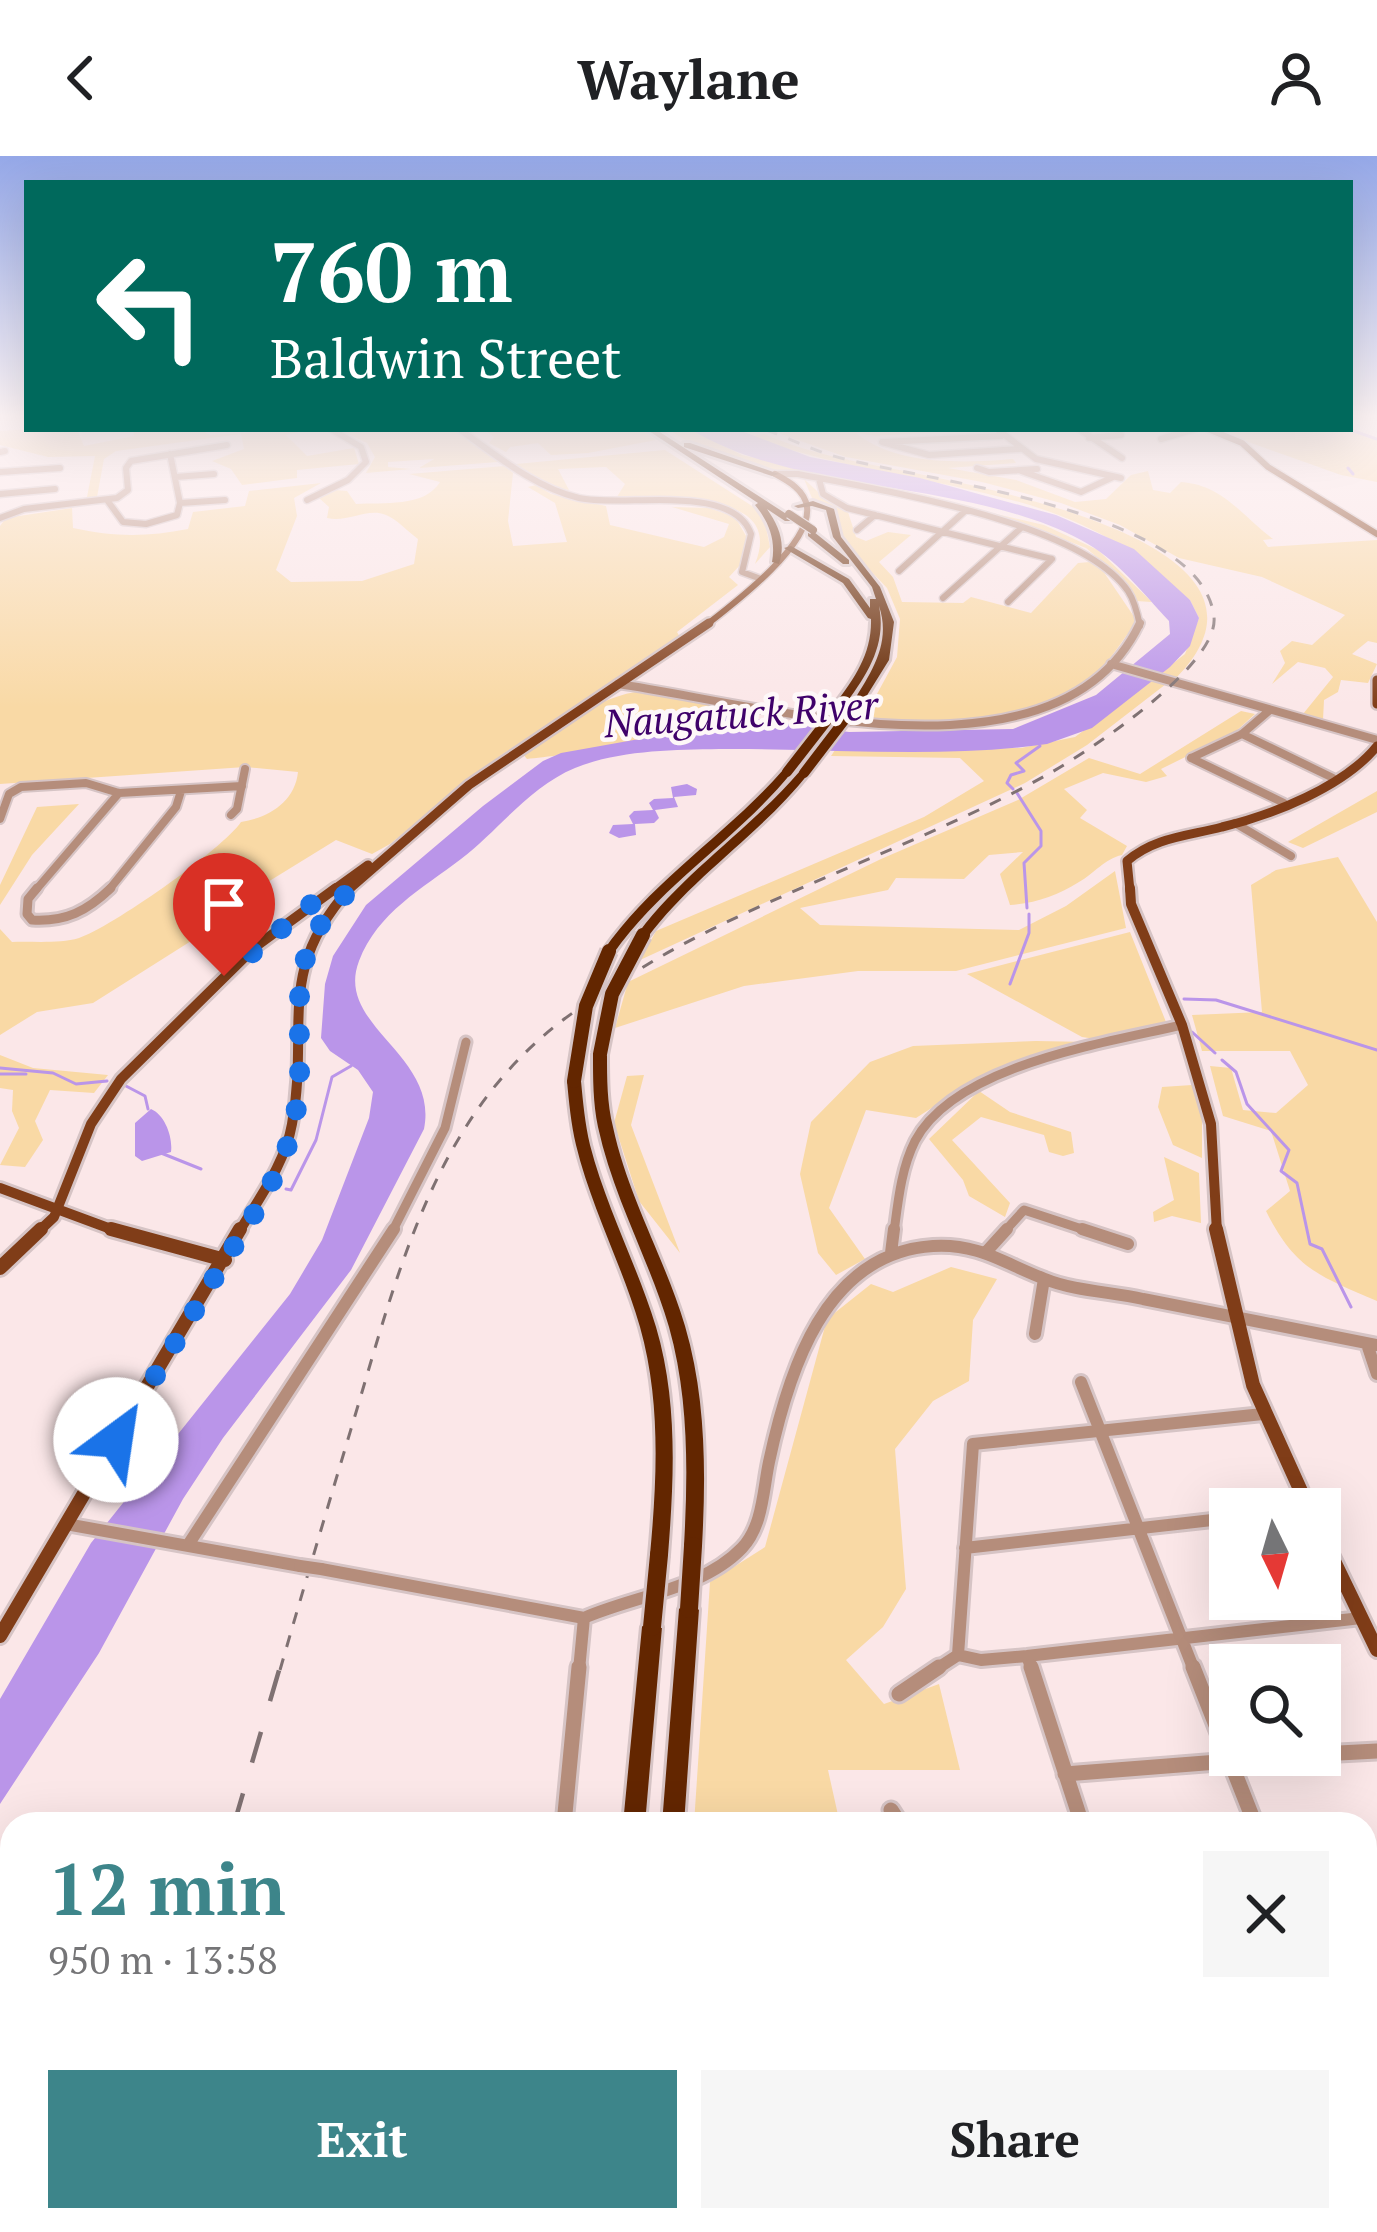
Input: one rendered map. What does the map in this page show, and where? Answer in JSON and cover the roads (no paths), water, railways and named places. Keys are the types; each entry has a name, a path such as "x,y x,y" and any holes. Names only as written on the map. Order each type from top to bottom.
{"highway":[{"path":"768,515 776,537 776,562 794,554 813,560"},
{"path":"785,515 867,574"},
{"path":"674,1812 697,1448 690,1384 667,1297 608,1144 599,1096 600,1054 612,994 643,934 673,897 770,812 881,668 889,638 886,608 867,574 838,540 832,515"},
{"path":"635,1812 665,1449 656,1358 587,1165 574,1081 586,1006 609,951 654,892 754,807 787,772 871,659 878,622 871,594 853,568 812,532"},
{"path":"776,537 846,581 866,604 873,626 871,659"}],"main road":[{"path":"0,1636 225,1261 290,1139 298,1096 300,973 313,937 345,895 478,778 694,635 759,581 790,545 800,515"},
{"path":"1350,515 1377,534"},
{"path":"1377,680 1377,704"},
{"path":"1299,1488 1263,1414 1234,1316 1214,1215 1210,1124 1182,1025 1125,879 1127,861 1154,842 1235,823 1283,803 1363,764 1377,743"},
{"path":"0,1268 56,1213 91,1124 117,1084 242,958 323,896 394,850"},
{"path":"323,896 345,895"},
{"path":"0,1188 56,1213 225,1261"},
{"path":"1341,1576 1377,1650"}],"street":[{"path":"116,515 133,524 174,515"},
{"path":"737,515 746,523 753,545 742,572 759,581"},
{"path":"857,530 875,515 1052,559 1008,602"},
{"path":"899,571 961,515"},
{"path":"622,681 835,719 947,725 1046,707 1079,692 1112,664 1141,624 1136,605 1099,561 1021,528 974,515"},
{"path":"944,598 1021,528"},
{"path":"1112,664 1377,743"},
{"path":"598,697 652,687"},
{"path":"1270,710 1242,734 1191,758 1283,803"},
{"path":"1242,734 1333,778"},
{"path":"231,815 245,770"},
{"path":"0,819 3,801 21,788 86,784 119,793 242,786"},
{"path":"119,793 28,899 25,908 32,920 62,920 97,903 176,807 182,790"},
{"path":"1235,823 1291,856"},
{"path":"891,1253 905,1166 919,1132 943,1106 994,1078 1059,1055 1182,1025"},
{"path":"188,1545 255,1438 382,1255 440,1141 466,1042"},
{"path":"987,1251 1024,1210 1128,1244"},
{"path":"66,1524 584,1618 709,1570 742,1548 755,1527 771,1450 810,1328 829,1301 891,1253 950,1245 1015,1261 1044,1279 1372,1344 1377,1374"},
{"path":"1035,1334 1044,1279"},
{"path":"1081,1382 1209,1709"},
{"path":"958,1655 973,1444 1263,1414"},
{"path":"965,1548 1209,1520"},
{"path":"565,1812 584,1618"},
{"path":"899,1694 958,1655 982,1660 1027,1656 1361,1618"},
{"path":"1027,1656 1078,1812"},
{"path":"1341,1753 1377,1751"},
{"path":"1065,1774 1209,1762"},
{"path":"1235,1776 1251,1812"}],"waterway":[{"path":"1013,789 1007,783 1011,775 1024,771 1016,763 1040,746"},
{"path":"1017,793 1041,831 1041,846 1024,863 1027,908"},
{"path":"1010,984 1029,933 1029,914"},
{"path":"1184,999 1216,1000 1377,1050"},
{"path":"1192,1032 1215,1053"},
{"path":"1222,1060 1236,1072 1247,1104 1289,1150 1281,1171 1297,1183 1310,1244 1322,1249 1351,1307"},
{"path":"286,1189 291,1190 316,1140 332,1077 351,1066"},
{"path":"0,1068 53,1073 76,1084 107,1081"},
{"path":"0,1074 26,1074"},
{"path":"126,1086 145,1096 148,1109"},
{"path":"161,1153 201,1169"}],"railway":[{"path":"280,1670 412,1236 464,1129 499,1081 541,1038 667,953 961,818 1071,761 1150,704 1196,658 1210,636 1214,617 1197,579 1160,549 1081,515"},
{"path":"238,1812 280,1667"}],"water label":[{"name":"Naugatuck River","path":"741,714"}]}
